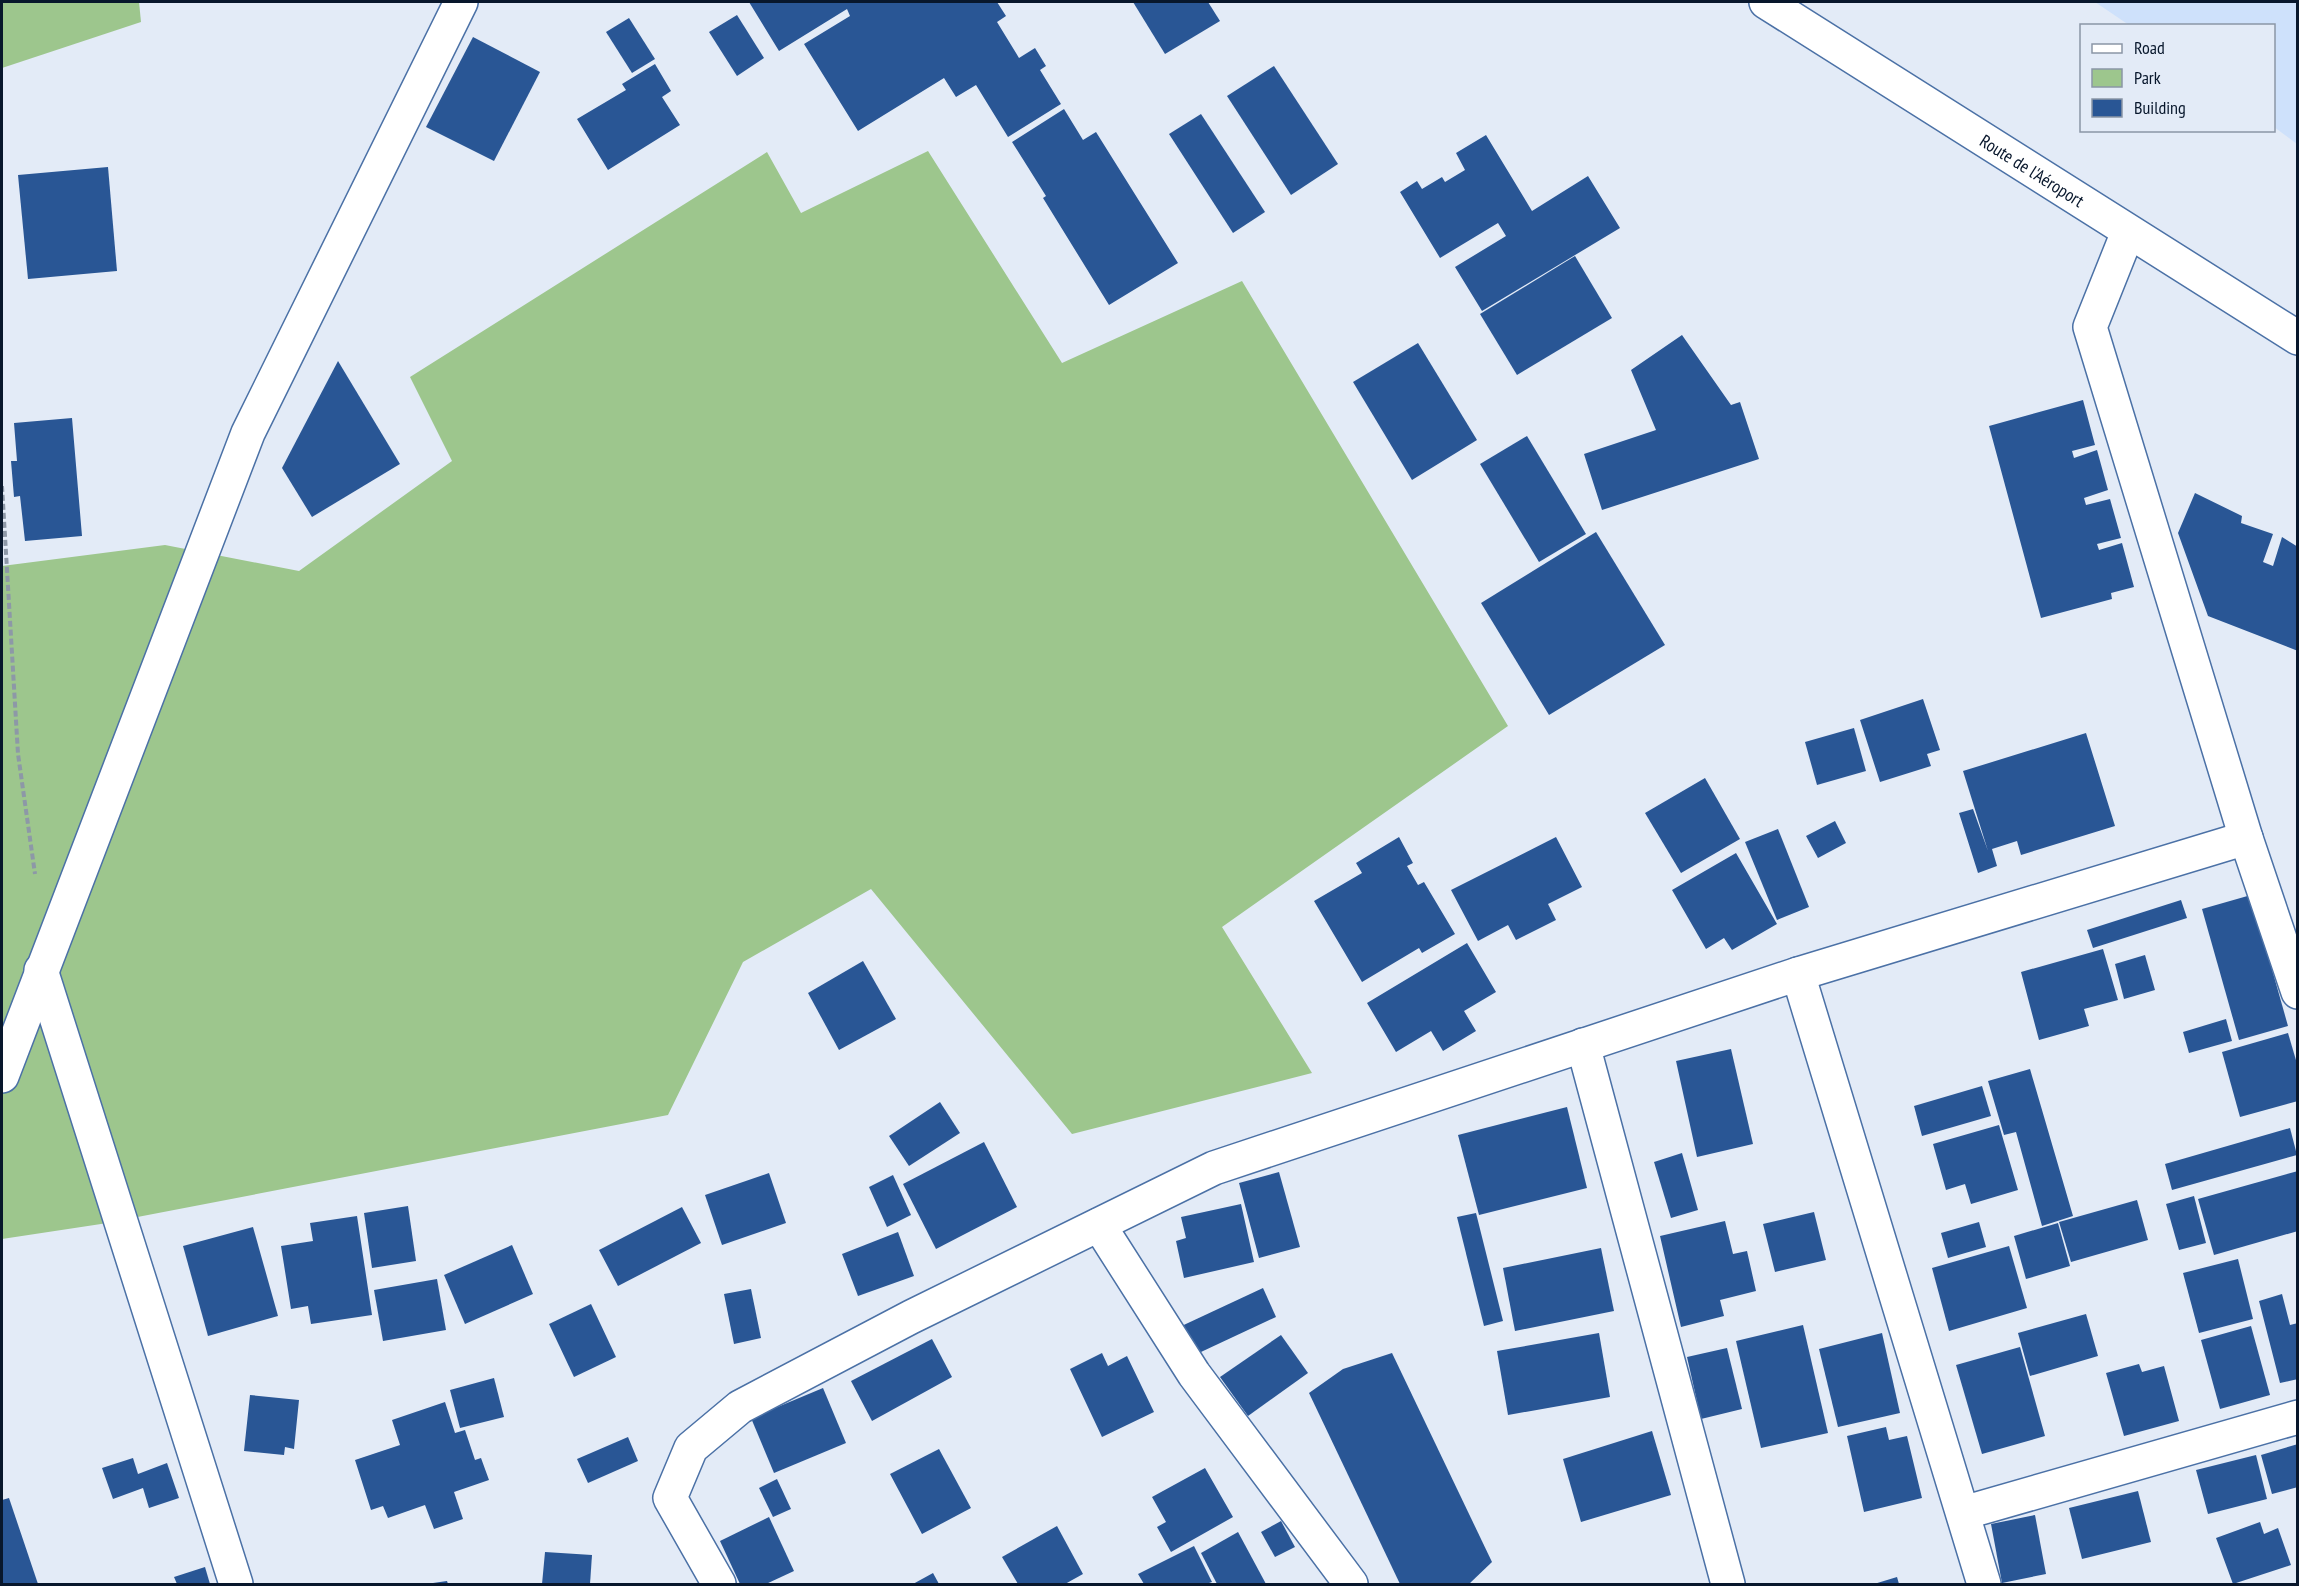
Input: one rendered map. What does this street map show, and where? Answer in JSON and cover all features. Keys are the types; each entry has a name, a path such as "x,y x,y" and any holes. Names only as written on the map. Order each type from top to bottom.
{"street":[{"path":"2,1076 248,433 461,2"},
{"name":"Route de l'Aéroport","path":"1766,2 2298,338"},
{"path":"2128,232 2090,327 2246,838 2298,992"},
{"path":"719,1584 670,1498 692,1448 740,1407 911,1317 1214,1168 1798,974 2246,838"},
{"path":"41,970 236,1584"},
{"path":"1798,974 1984,1584"},
{"path":"1583,1045 1728,1584"},
{"path":"1100,1225 1194,1374 1352,1584"},
{"path":"1963,1513 2298,1417"}],"path":[{"path":"2,486 18,754 36,875"}],"shaded area":[{"path":"2095,2 2297,2 2297,144 2275,128 2275,24 2128,24"}],"green space":[{"path":"2,2 139,2 141,22 2,68"},
{"path":"928,151 1062,363 1242,281 1508,726 1222,927 1312,1073 1072,1134 871,889 743,962 668,1115 101,1224 2,1239 2,566 165,545 299,571 452,461 410,377 767,152 801,213"}],"building":[{"path":"749,2 997,2 1006,16 997,22 1019,58 1035,48 1046,66 1040,70 1061,104 1008,137 976,85 956,97 944,78 858,131 804,44 850,16 847,9 779,51"},
{"path":"1133,2 1208,2 1220,21 1165,54"},
{"path":"737,15 764,58 737,76 709,32"},
{"path":"629,18 655,59 632,73 606,32"},
{"path":"473,37 540,72 494,161 426,127"},
{"path":"655,64 671,91 662,97 680,125 608,170 577,119 626,90 622,84"},
{"path":"1274,66 1338,164 1291,195 1227,96"},
{"path":"1064,109 1083,140 1096,132 1178,263 1109,305 1043,198 1046,196 1012,142"},
{"path":"1201,114 1265,212 1233,233 1169,134"},
{"path":"1486,135 1532,211 1588,176 1620,228 1482,311 1455,267 1506,236 1498,223 1440,258 1400,192 1417,181 1422,189 1442,177 1445,182 1465,170 1456,153"},
{"path":"108,167 117,271 28,279 18,175"},
{"path":"1575,256 1612,318 1517,375 1480,314"},
{"path":"1682,335 1731,405 1740,402 1759,459 1602,510 1584,454 1656,430 1631,370"},
{"path":"1418,343 1477,440 1412,480 1353,382"},
{"path":"338,361 400,464 312,517 282,468"},
{"path":"2083,400 2095,445 2072,451 2074,458 2097,450 2108,490 2084,498 2086,505 2110,499 2121,538 2097,544 2099,550 2122,543 2134,587 2111,593 2112,599 2041,618 1989,426"},
{"path":"72,418 82,536 25,541 20,496 14,497 11,461 17,461 14,423"},
{"path":"1527,436 1586,534 1539,562 1480,464"},
{"path":"2195,493 2242,516 2241,523 2273,534 2263,562 2273,566 2282,537 2298,547 2298,651 2208,616 2178,533"},
{"path":"1596,532 1665,645 1549,715 1481,603"},
{"path":"1923,699 1940,750 1927,754 1931,766 1880,782 1860,720"},
{"path":"1854,728 1866,771 1817,785 1805,742"},
{"path":"2086,733 2115,826 2021,855 2017,841 1992,849 1997,866 1978,873 1959,813 1973,809 1988,851 1963,771"},
{"path":"1705,778 1740,839 1681,873 1645,813"},
{"path":"1835,821 1846,843 1818,858 1806,836"},
{"path":"1778,829 1809,907 1777,920 1745,842"},
{"path":"1399,837 1413,863 1407,866 1418,885 1424,882 1455,934 1422,953 1419,948 1362,982 1314,901 1362,873 1356,863"},
{"path":"1556,837 1582,887 1548,904 1556,920 1516,940 1508,925 1478,941 1451,890"},
{"path":"1736,853 1777,924 1732,950 1724,938 1706,949 1672,890"},
{"path":"2251,895 2288,1026 2239,1040 2202,909"},
{"path":"2181,900 2187,918 2093,948 2087,930"},
{"path":"1467,943 1496,992 1464,1011 1476,1031 1443,1051 1431,1031 1396,1052 1367,1003"},
{"path":"2103,949 2118,1000 2084,1009 2089,1026 2039,1040 2021,972"},
{"path":"2145,955 2155,990 2124,999 2115,964"},
{"path":"863,961 896,1019 839,1050 808,993"},
{"path":"2226,1019 2232,1041 2189,1053 2183,1032"},
{"path":"2288,1033 2298,1067 2298,1101 2240,1117 2222,1052"},
{"path":"1731,1049 1753,1144 1697,1157 1676,1061"},
{"path":"2030,1069 2073,1216 2042,1226 2016,1132 2004,1135 1988,1081"},
{"path":"1982,1086 1991,1116 1922,1136 1914,1106"},
{"path":"940,1102 960,1133 909,1166 889,1136"},
{"path":"1567,1107 1587,1188 1479,1215 1458,1135"},
{"path":"1999,1125 2018,1190 1971,1204 1965,1184 1946,1190 1933,1144"},
{"path":"2290,1128 2297,1155 2172,1190 2165,1164"},
{"path":"984,1142 1017,1207 936,1249 903,1184"},
{"path":"1682,1153 1698,1210 1671,1218 1654,1162"},
{"path":"2298,1171 2298,1231 2214,1255 2198,1199"},
{"path":"1279,1172 1300,1247 1259,1258 1239,1183"},
{"path":"769,1173 786,1223 722,1245 705,1195"},
{"path":"893,1175 911,1215 887,1227 869,1187"},
{"path":"2194,1196 2206,1243 2179,1250 2166,1204"},
{"path":"2137,1200 2148,1240 2071,1262 2059,1222"},
{"path":"1241,1204 1254,1262 1184,1278 1176,1241 1186,1238 1181,1217"},
{"path":"408,1206 416,1261 372,1268 364,1213"},
{"path":"682,1207 701,1243 618,1286 599,1250"},
{"path":"1814,1212 1826,1260 1775,1272 1763,1224"},
{"path":"1476,1213 1503,1321 1484,1326 1457,1217"},
{"path":"357,1216 372,1315 311,1324 308,1306 291,1309 281,1246 313,1241 310,1223"},
{"path":"1725,1221 1733,1254 1747,1251 1756,1291 1720,1300 1724,1316 1681,1327 1660,1236"},
{"path":"1979,1222 1986,1247 1948,1258 1941,1233"},
{"path":"2058,1223 2070,1266 2026,1279 2014,1236"},
{"path":"253,1227 278,1316 208,1336 183,1246"},
{"path":"898,1232 914,1276 858,1296 842,1254"},
{"path":"512,1245 533,1294 465,1324 444,1275"},
{"path":"2009,1246 2027,1308 1949,1331 1932,1268"},
{"path":"1601,1248 1614,1311 1515,1331 1503,1268"},
{"path":"2238,1259 2253,1319 2199,1333 2183,1273"},
{"path":"437,1279 446,1330 383,1341 374,1290"},
{"path":"1263,1288 1276,1317 1186,1359 1173,1330"},
{"path":"751,1289 761,1338 734,1344 724,1294"},
{"path":"2282,1294 2290,1325 2298,1323 2298,1379 2280,1383 2259,1301"},
{"path":"591,1304 616,1357 574,1377 549,1324"},
{"path":"2086,1314 2098,1356 2030,1376 2018,1333"},
{"path":"1803,1325 1828,1433 1761,1448 1736,1341"},
{"path":"2251,1326 2270,1395 2220,1409 2201,1340"},
{"path":"1599,1333 1610,1397 1508,1415 1497,1351"},
{"path":"1882,1333 1900,1413 1838,1427 1819,1349"},
{"path":"1281,1335 1308,1373 1248,1416 1220,1377"},
{"path":"932,1339 952,1377 872,1421 851,1381"},
{"path":"2020,1347 2045,1436 1982,1454 1956,1365"},
{"path":"1727,1348 1742,1409 1701,1419 1687,1357"},
{"path":"1102,1353 1108,1366 1127,1356 1154,1412 1102,1437 1070,1369"},
{"path":"1392,1353 1492,1562 1469,1584 1400,1584 1309,1393 1343,1369"},
{"path":"2139,1364 2142,1372 2164,1366 2179,1421 2124,1436 2106,1373"},
{"path":"494,1378 504,1417 460,1428 450,1390"},
{"path":"823,1388 846,1443 774,1473 751,1418"},
{"path":"250,1395 299,1400 294,1449 285,1447 284,1455 244,1451"},
{"path":"445,1402 455,1433 465,1430 475,1460 481,1458 489,1480 454,1492 463,1519 434,1529 425,1505 388,1518 383,1506 371,1510 355,1460 400,1445 392,1420"},
{"path":"1886,1427 1889,1440 1907,1436 1922,1498 1864,1512 1847,1436"},
{"path":"1652,1431 1671,1495 1581,1522 1563,1459"},
{"path":"628,1437 638,1461 588,1483 577,1459"},
{"path":"2298,1444 2298,1487 2272,1494 2261,1455"},
{"path":"939,1449 971,1508 922,1534 890,1474"},
{"path":"2256,1455 2267,1499 2208,1514 2196,1470"},
{"path":"133,1458 138,1474 167,1463 179,1498 149,1508 143,1488 113,1499 102,1468"},
{"path":"1205,1468 1233,1517 1171,1552 1157,1527 1166,1522 1152,1497"},
{"path":"777,1479 791,1509 773,1517 759,1488"},
{"path":"2138,1491 2151,1542 2082,1559 2069,1508"},
{"path":"9,1498 38,1584 2,1584 2,1500"},
{"path":"2035,1515 2046,1574 2002,1583 1991,1524"},
{"path":"769,1517 794,1571 766,1584 740,1584 720,1541"},
{"path":"1281,1521 1295,1547 1275,1557 1261,1532"},
{"path":"2260,1522 2264,1534 2278,1528 2291,1565 2233,1584 2216,1538"},
{"path":"1057,1526 1083,1574 1065,1584 1018,1584 1002,1557"},
{"path":"1238,1532 1266,1584 1217,1584 1201,1553"},
{"path":"1194,1546 1212,1582 1206,1584 1144,1584 1138,1574"},
{"path":"545,1552 592,1555 590,1584 542,1584"},
{"path":"205,1567 210,1584 177,1584 174,1577"},
{"path":"933,1573 939,1584 913,1584"},
{"path":"1897,1577 1899,1584 1874,1584"},
{"path":"447,1581 448,1584 433,1584 433,1583"}]}
